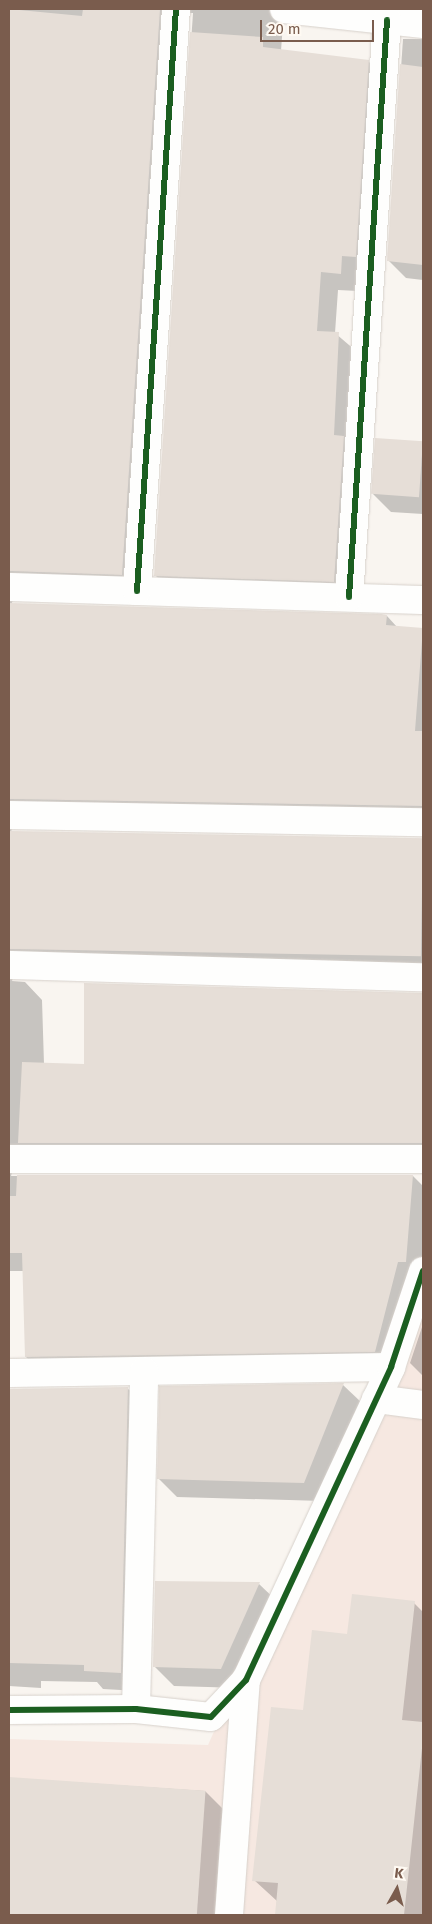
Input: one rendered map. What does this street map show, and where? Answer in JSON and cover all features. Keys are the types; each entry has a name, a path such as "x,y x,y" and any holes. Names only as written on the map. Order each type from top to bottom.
{"street":[{"path":"137,591 176,9"},
{"path":"284,9 423,24"},
{"path":"349,598 387,20"},
{"path":"9,587 423,600"},
{"path":"9,815 423,822"},
{"path":"9,964 423,977"},
{"path":"9,1159 423,1159"},
{"path":"9,1710 136,1709 211,1716 246,1680 391,1367 423,1271"},
{"path":"9,1373 391,1367"},
{"path":"136,1709 144,1371"},
{"path":"376,1399 423,1405"},
{"path":"229,1915 246,1680"}],"shaded area":[{"path":"423,1263 423,1915 9,1915 9,1739 208,1745"}],"building":[{"path":"9,9 82,16 83,9 160,10 122,575 9,571"},
{"path":"190,32 263,37 263,47 369,60 356,257 342,256 341,274 321,272 317,331 339,332 334,435 344,436 334,582 154,576"},
{"path":"400,64 423,67 423,265 387,261"},
{"path":"375,438 423,441 419,497 371,494"},
{"path":"9,603 381,614 387,615 386,625 423,628 415,731 423,731 423,806 9,799"},
{"path":"9,831 423,838 421,956 9,949"},
{"path":"84,983 423,993 423,1143 18,1143 22,1062 84,1064"},
{"path":"17,1175 413,1175 406,1262 398,1262 375,1352 25,1357 22,1253 9,1253 9,1196 16,1196"},
{"path":"344,1383 304,1483 157,1479 159,1386"},
{"path":"128,1387 121,1673 84,1671 84,1665 9,1663 9,1389"},
{"path":"155,1581 260,1582 221,1669 153,1667"},
{"path":"352,1594 415,1601 402,1720 423,1722 423,1739 404,1915 275,1915 278,1883 252,1881 271,1707 303,1710 312,1630 347,1634"},
{"path":"9,1777 206,1791 197,1915 9,1915"}],"cycle path":[{"path":"137,591 176,9"},
{"path":"349,597 387,20"},
{"path":"9,1710 136,1709 211,1717 246,1680 391,1367 423,1271"}]}
